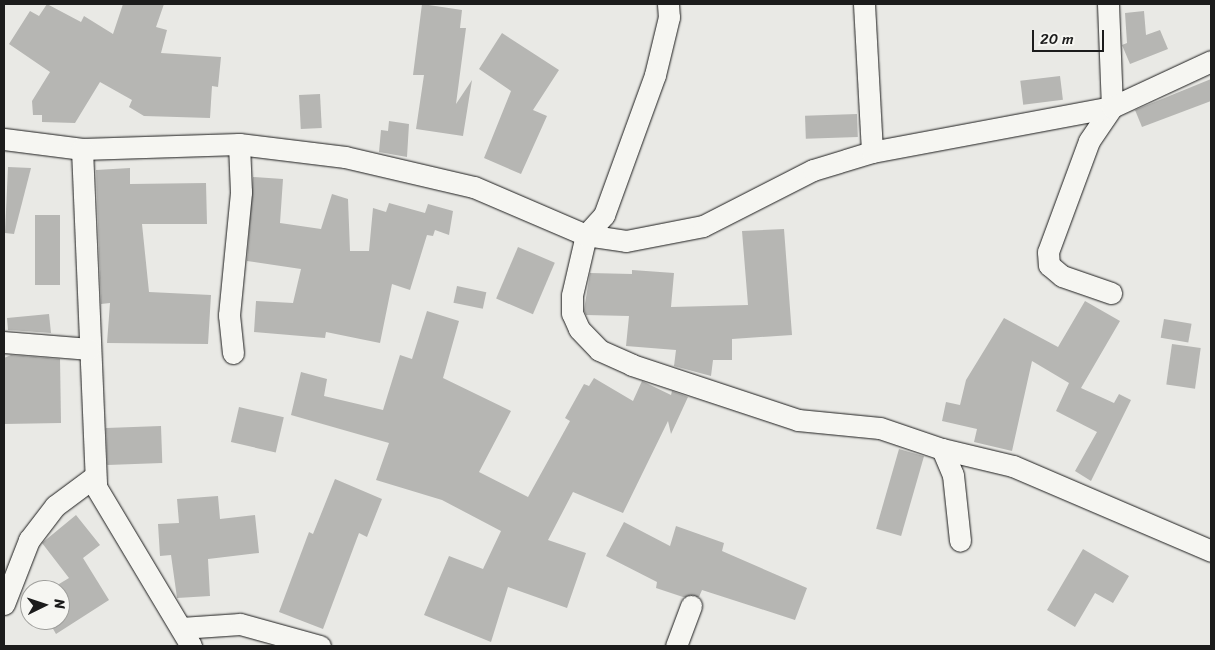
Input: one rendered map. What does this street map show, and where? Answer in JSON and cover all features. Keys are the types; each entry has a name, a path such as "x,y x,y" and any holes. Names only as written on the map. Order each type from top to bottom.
{"street":[{"path":"668,4 669,16 655,76 604,215 586,235 572,313 586,340 599,350 798,420 880,428 942,449 1013,466 1211,551"},
{"path":"864,4 872,152"},
{"path":"1108,4 1112,107 1089,141 1048,252 1049,265 1062,276 1111,293"},
{"path":"4,138 82,149 239,144 345,157 474,187 586,235 626,242 703,226 814,170 872,152 1112,107 1211,61"},
{"path":"233,353 229,315 241,192 239,144"},
{"path":"82,149 94,477 108,508 191,646"},
{"path":"4,342 89,349"},
{"path":"942,449 953,475 960,541"},
{"path":"4,604 29,540 56,506 94,477"},
{"path":"676,646 691,606"},
{"path":"181,628 240,624 320,646"}],"building":[{"path":"47,4 81,22 84,16 113,34 123,4 164,4 156,27 167,30 161,53 221,57 218,87 212,86 210,118 144,116 129,107 132,100 100,82 75,123 42,122 42,115 33,115 32,101 50,72 9,44 30,11 39,16"},
{"path":"422,4 462,10 460,28 466,28 456,104 472,80 463,136 416,129 424,75 413,75"},
{"path":"1144,11 1146,35 1160,30 1168,49 1130,64 1122,45 1127,43 1125,13"},
{"path":"502,33 559,70 533,110 547,116 521,174 484,158 511,91 479,69"},
{"path":"1060,76 1063,100 1023,105 1020,81"},
{"path":"1211,79 1211,101 1142,127 1135,110"},
{"path":"320,94 322,128 301,129 299,95"},
{"path":"857,114 858,137 806,139 805,116"},
{"path":"389,121 409,124 407,157 379,152 381,130 388,131"},
{"path":"8,167 31,168 14,234 5,233"},
{"path":"130,168 130,184 206,183 207,224 142,224 149,292 211,295 208,344 107,343 110,303 101,304 96,170"},
{"path":"253,177 283,179 280,223 321,229 332,194 348,199 350,251 369,251 373,208 386,212 389,203 425,213 428,204 453,211 449,235 435,230 433,236 427,235 410,290 392,284 380,343 326,332 325,338 254,332 256,301 293,303 301,269 247,261"},
{"path":"35,215 60,215 60,285 35,285"},
{"path":"784,229 792,335 732,339 732,360 713,360 711,376 674,366 676,350 626,346 629,316 586,315 584,310 590,273 632,274 632,270 674,273 671,307 748,305 742,231"},
{"path":"518,247 555,263 533,314 496,299"},
{"path":"457,286 486,292 483,309 453,303"},
{"path":"1085,301 1120,321 1081,388 1114,403 1119,394 1131,400 1091,481 1075,471 1097,432 1056,411 1069,383 1032,361 1012,451 974,442 977,429 942,421 946,402 960,405 966,380 1004,318 1058,347"},
{"path":"427,311 459,321 443,378 511,411 479,472 528,497 570,421 565,418 584,384 589,386 594,378 633,401 642,381 671,395 672,391 688,397 671,434 668,421 623,513 573,492 548,540 586,553 567,608 508,587 491,642 424,615 449,556 483,569 501,531 442,500 376,480 389,443 291,415 301,372 327,379 324,396 383,410 400,355 412,359"},
{"path":"49,314 51,333 8,330 7,318"},
{"path":"1164,319 1192,324 1188,343 1161,338"},
{"path":"1172,344 1201,348 1195,389 1166,385"},
{"path":"11,355 60,359 61,423 4,424 4,358"},
{"path":"239,407 284,417 276,452 231,442"},
{"path":"161,426 162,463 107,465 106,428"},
{"path":"899,449 924,456 901,536 876,529"},
{"path":"335,479 382,499 367,537 359,533 323,629 279,612 309,532 313,534"},
{"path":"218,496 220,519 255,515 259,553 208,559 210,596 177,598 171,555 160,556 158,524 179,523 177,499"},
{"path":"76,515 100,545 83,558 109,600 70,625 70,580 66,580 69,578 42,543"},
{"path":"624,522 670,546 676,526 724,543 722,551 807,588 795,620 702,590 699,597 683,597 656,588 657,582 606,556"},
{"path":"1083,549 1129,576 1113,603 1095,593 1075,627 1047,610"},
{"path":"54,630 62,630 56,634"}]}
